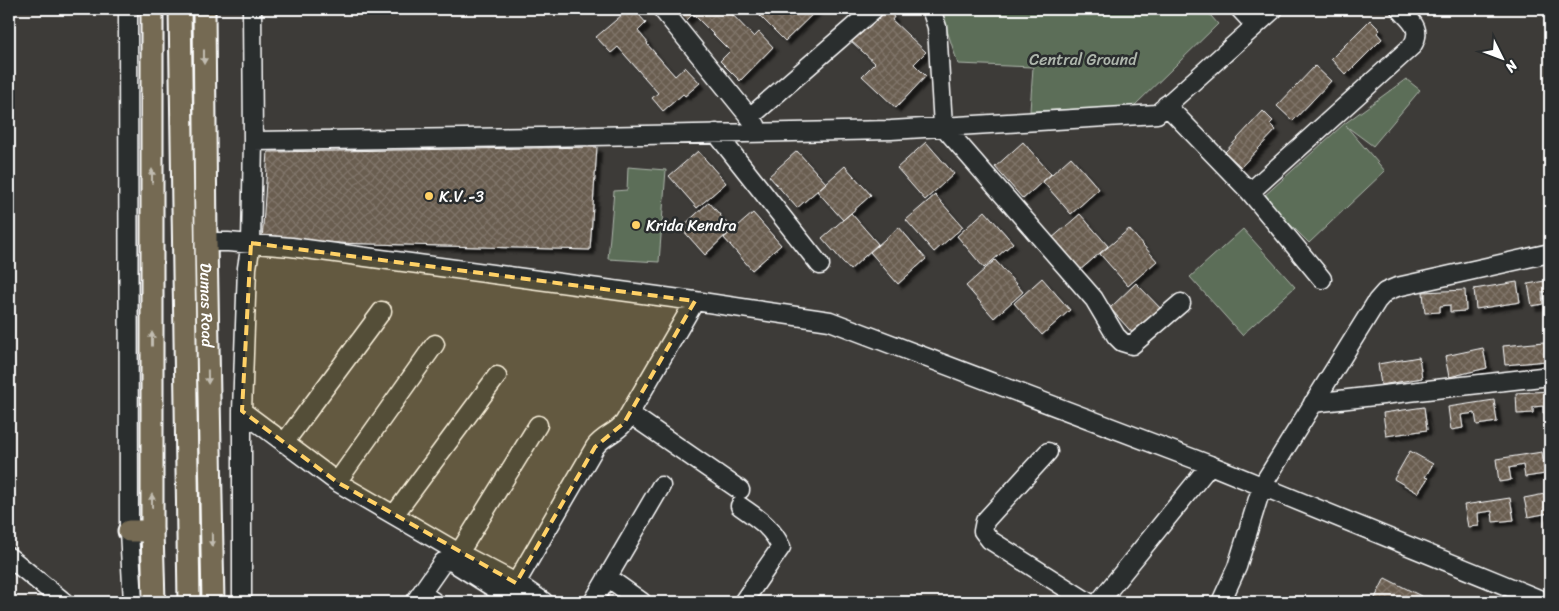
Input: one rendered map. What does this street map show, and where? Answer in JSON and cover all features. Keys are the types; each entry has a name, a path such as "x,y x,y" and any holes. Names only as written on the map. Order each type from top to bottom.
{"main road":[{"path":"180,9 189,602"},
{"name":"Dumas Road","path":"204,9 206,242 213,602"},
{"path":"149,11 154,602"},
{"path":"129,531 152,532"}],"street":[{"path":"128,9 129,531 133,602"},
{"path":"242,602 242,411 247,268 251,243 253,141 252,9"},
{"path":"662,9 762,132"},
{"path":"931,9 937,28 943,126 1094,299 1116,336 1122,342 1132,345 1180,303"},
{"path":"1240,9 1255,25"},
{"path":"253,141 542,138 891,130 1157,114 1274,9"},
{"path":"1250,192 1412,46 1416,41 1417,35 1415,25 1400,9"},
{"path":"750,117 863,12"},
{"path":"1166,105 1250,192 1322,279"},
{"path":"716,133 820,265"},
{"path":"206,242 251,243 301,249 695,301 830,321 1210,465 1539,601"},
{"path":"1221,602 1237,567 1262,486 1377,301 1385,292 1397,287 1550,253"},
{"path":"516,583 595,446 608,434 618,430 630,414 695,301"},
{"path":"284,443 382,311"},
{"path":"337,482 435,344"},
{"path":"394,515 497,376"},
{"path":"1313,404 1550,376"},
{"path":"242,411 337,482 459,553 516,583 544,602"},
{"path":"630,414 740,498 775,534 781,547 742,602"},
{"path":"459,553 538,425"},
{"path":"1048,452 985,521 983,531 990,540 1088,602"},
{"path":"1099,602 1210,465"},
{"path":"593,602 661,486"},
{"path":"9,557 64,602"},
{"path":"423,599 443,562 452,561 516,602"},
{"path":"607,577 642,602"}],"highlighted area":[{"path":"251,243 695,301 624,423 595,447 516,583 337,482 242,411"}],"green space":[{"name":"Central Ground","path":"940,9 1205,9 1218,24 1133,107 1030,111 1033,67 958,64"},
{"path":"1406,79 1420,90 1373,146 1346,126 1385,171 1309,243 1263,197 1344,124"},
{"name":"Krida Kendra","path":"628,167 666,170 659,262 608,259 614,191 627,190"},
{"path":"1243,229 1295,287 1242,335 1190,277"}],"building":[{"path":"629,9 634,9 646,23 638,31 675,76 685,67 700,83 663,111 652,98 658,93 618,47 611,53 596,37"},
{"path":"676,9 727,9 754,37 759,32 773,47 740,81 720,61 730,51 693,14 687,20"},
{"path":"753,9 818,9 785,41"},
{"path":"880,9 885,9 894,17 892,20 926,52 914,64 926,76 896,108 862,76 875,63 850,40"},
{"path":"1370,20 1380,30 1377,33 1382,39 1346,75 1331,59"},
{"path":"1315,66 1331,81 1293,121 1277,106"},
{"path":"1263,111 1273,121 1270,124 1276,130 1241,167 1225,152"},
{"path":"926,142 954,174 925,200 897,168"},
{"path":"1023,142 1051,174 1023,199 995,167"},
{"name":"K.V.-3","path":"597,147 590,250 262,241 268,152"},
{"path":"698,151 726,183 697,208 669,176"},
{"path":"797,151 826,183 797,208 769,176"},
{"path":"1071,157 1099,189 1071,214 1043,182"},
{"path":"845,166 871,195 843,220 817,191"},
{"path":"935,195 963,227 934,252 906,220"},
{"path":"709,202 732,229 705,255 681,228"},
{"path":"985,211 1013,243 984,268 957,236"},
{"path":"753,213 781,245 752,270 724,238"},
{"path":"851,213 878,244 850,270 822,238"},
{"path":"1080,214 1108,246 1079,271 1051,239"},
{"path":"899,227 926,259 898,284 870,252"},
{"path":"1129,229 1157,261 1128,286 1100,254"},
{"path":"995,260 1023,292 994,318 966,286"},
{"path":"1042,278 1070,310 1042,335 1014,303"},
{"path":"1550,280 1550,291 1542,292 1543,304 1532,306 1528,284"},
{"path":"1517,282 1520,302 1476,309 1474,289"},
{"path":"1136,283 1164,312 1136,337 1110,308"},
{"path":"1465,290 1466,311 1450,312 1450,305 1440,306 1440,312 1425,313 1423,292"},
{"path":"1544,342 1546,361 1505,365 1503,346"},
{"path":"1483,348 1487,368 1449,377 1445,356"},
{"path":"1419,357 1422,378 1381,385 1378,364"},
{"path":"1550,391 1550,413 1543,413 1543,406 1533,407 1533,413 1517,414 1516,393"},
{"path":"1494,400 1497,422 1477,425 1475,413 1461,415 1463,428 1451,430 1448,407"},
{"path":"1424,407 1427,430 1386,436 1383,413"},
{"path":"1410,451 1433,464 1425,477 1428,478 1418,493 1394,479"},
{"path":"1542,452 1545,474 1525,477 1523,465 1509,468 1511,480 1499,482 1496,459"},
{"path":"1550,493 1550,516 1549,513 1528,517 1524,498"},
{"path":"1510,498 1514,520 1493,522 1492,511 1478,513 1479,526 1468,527 1464,505"},
{"path":"1385,578 1429,600 1428,602 1373,602"}],"place":[{"name":"K.V.-3","path":"429,196"},
{"name":"Krida Kendra","path":"636,225"}]}
